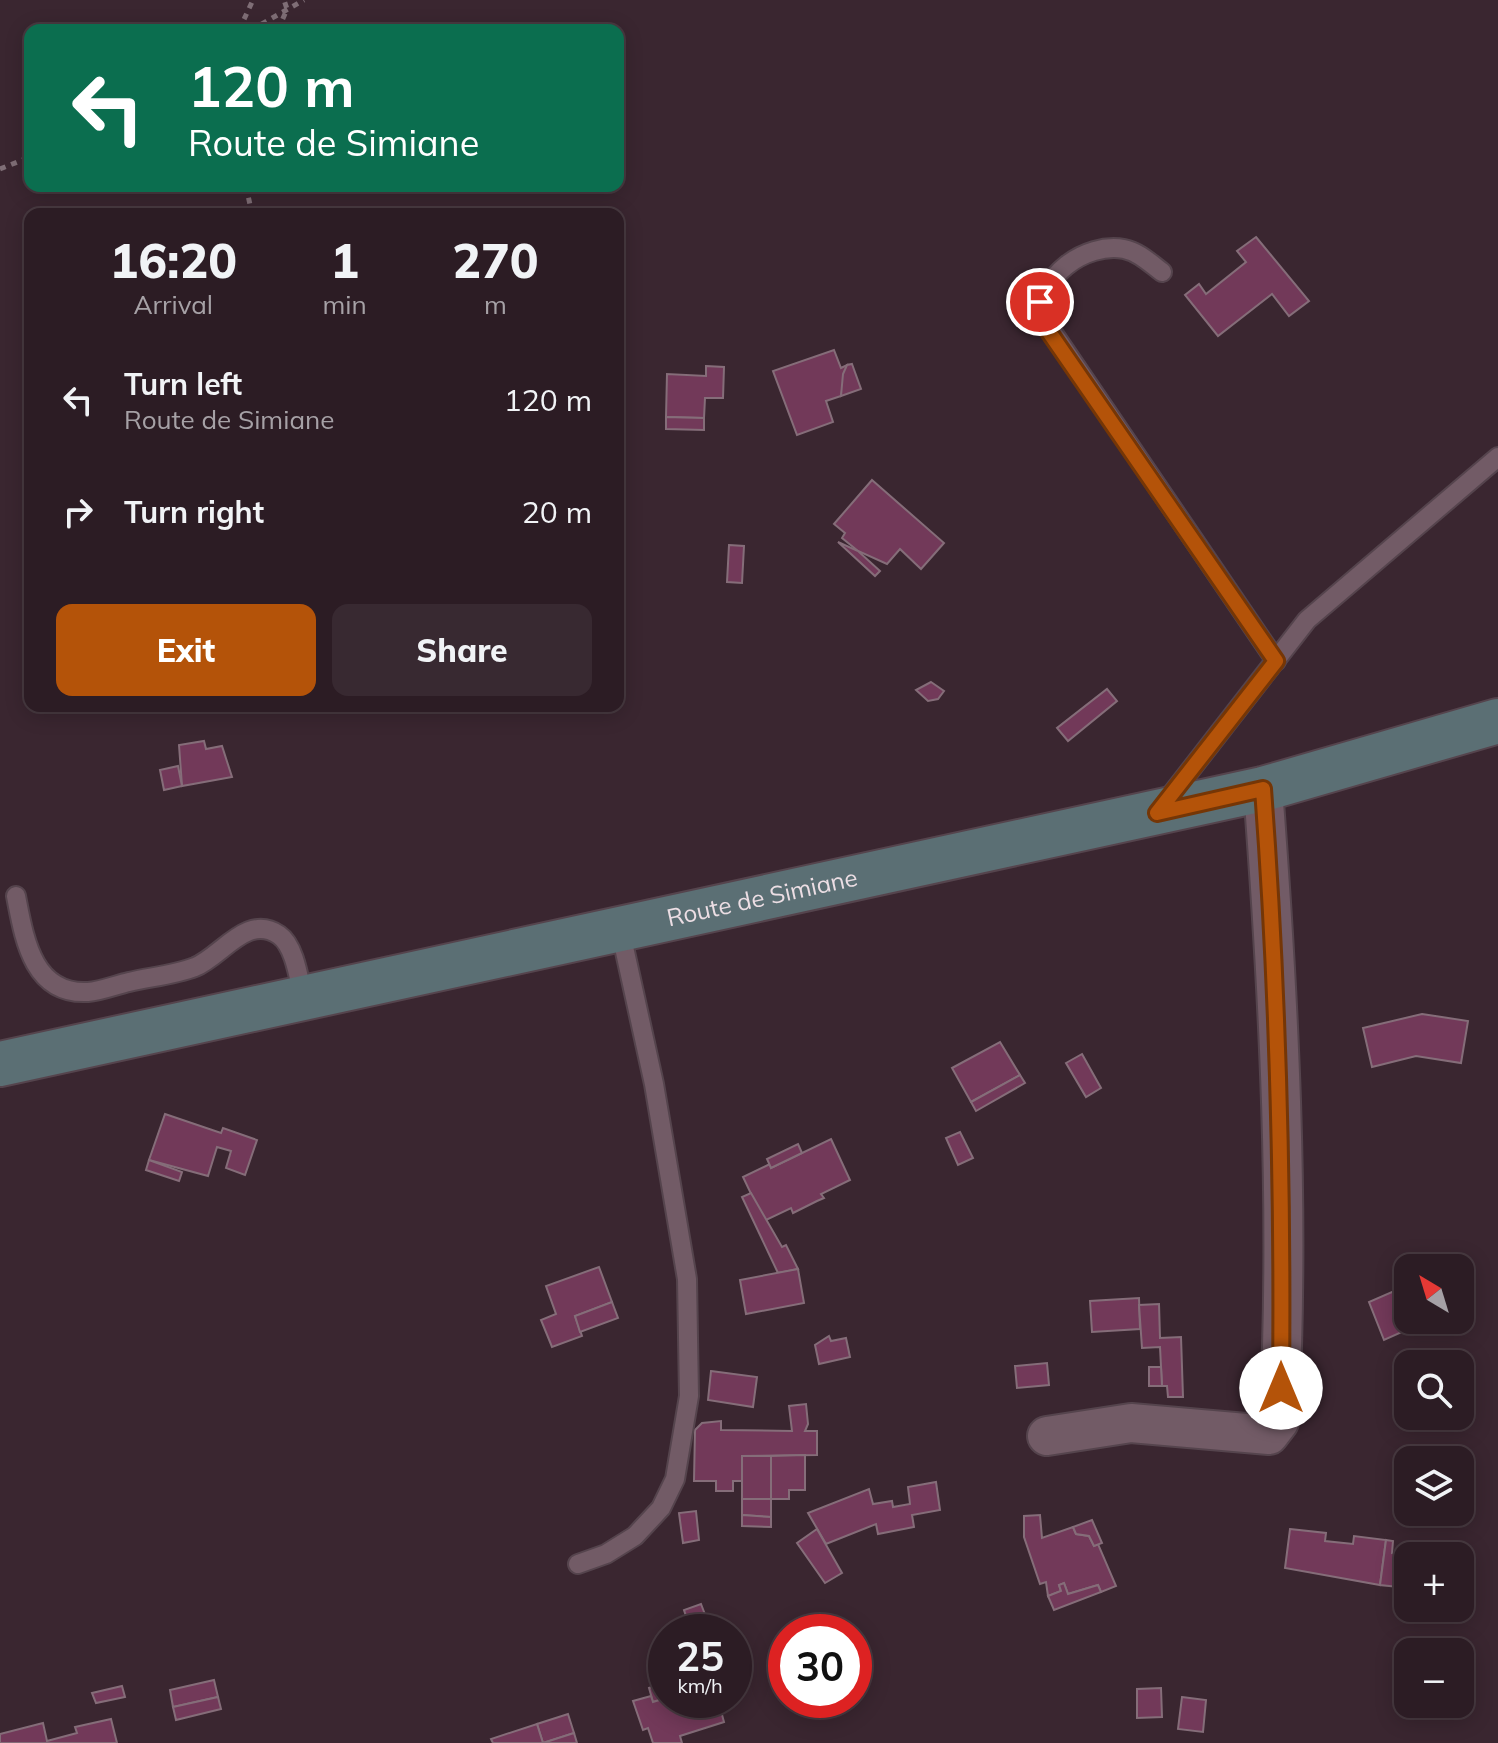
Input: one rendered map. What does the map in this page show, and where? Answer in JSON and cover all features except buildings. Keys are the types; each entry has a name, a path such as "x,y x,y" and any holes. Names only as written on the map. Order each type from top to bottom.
{"main road":[{"name":"Route de Simiane","path":"11,1060 1152,819 1498,721"}],"street":[{"path":"1047,1436 1131,1423 1269,1435 1279,1422 1282,1150 1275,948 1263,789"}],"lane":[{"path":"1162,272 1138,254 1124,249 1077,258 1050,283 1040,302 1042,317 1276,661"},
{"path":"1152,819 1307,620 1498,457"},
{"path":"16,896 25,945 36,968 57,985 86,992 195,967 242,933 261,929 281,936 291,953 303,997"},
{"path":"578,1564 606,1554 635,1536 661,1508 675,1479 689,1396 687,1279 654,1084 620,929"}],"path":[{"path":"242,24 253,0"},
{"path":"281,24 287,9 284,0"},
{"path":"261,24 304,0"},
{"path":"0,169 24,159"}],"route":[{"path":"1040,302 1047,329 1276,661 1157,813 1263,789 1275,948 1282,1150 1281,1388"}]}
